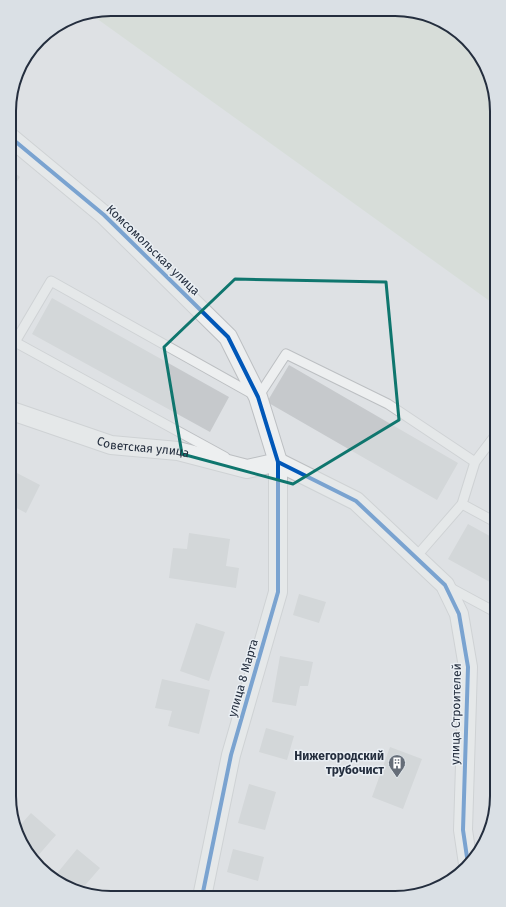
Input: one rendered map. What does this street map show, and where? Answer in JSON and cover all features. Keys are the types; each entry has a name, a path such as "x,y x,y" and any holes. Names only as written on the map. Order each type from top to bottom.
{"street":[{"name":"Комсомольская улица","path":"16,142 104,215 228,337 258,397 278,462"},
{"name":"Советская улица","path":"16,412 111,445 178,452 246,469 278,462"},
{"name":"улица Строителей","path":"278,462 356,501 415,558 445,584 460,614 468,667 463,830 467,857"},
{"name":"улица 8 Марта","path":"203,891 231,755 278,592 278,462"}],"lane":[{"path":"246,469 16,342 51,281 258,397 286,354 388,404 475,462"},
{"path":"415,558 462,504 475,462 490,442"},
{"path":"462,504 490,519"},
{"path":"445,584 490,609"}],"highlighted area":[{"path":"235,279 386,282 399,420 293,484 182,454 164,347"}],"shaded area":[{"path":"111,16 395,16 426,21 448,32 466,48 474,58 485,80 489,98 490,301 95,17"}],"building":[{"path":"16,174 20,177 16,183"},
{"path":"52,298 229,397 210,432 32,334"},
{"path":"289,365 458,463 437,500 267,402"},
{"path":"17,473 40,485 26,513 16,508"},
{"path":"468,524 490,536 490,582 448,559"},
{"path":"189,533 230,539 226,566 239,568 236,588 169,578 173,548 187,549"},
{"path":"299,594 326,602 319,623 293,615"},
{"path":"196,623 225,632 209,681 180,671"},
{"path":"280,656 313,662 308,686 300,686 296,706 272,702"},
{"path":"162,679 210,690 199,734 168,726 172,711 155,708"},
{"path":"266,728 294,736 287,760 259,752"},
{"name":"Нижегородский трубочист","path":"390,747 422,759 403,809 372,797"},
{"path":"249,784 276,792 265,830 238,823"},
{"path":"31,813 56,835 38,856 32,849 20,825"},
{"path":"77,849 100,868 84,887 57,874"},
{"path":"233,849 264,857 258,881 227,872"}],"cycle path":[{"path":"16,142 104,215 228,337 258,397 278,462 278,592 231,755 203,891"},
{"path":"278,462 356,501 445,585 459,614 468,667 463,830 467,857"}],"place":[{"name":"Нижегородский трубочист","path":"397,778"}]}
